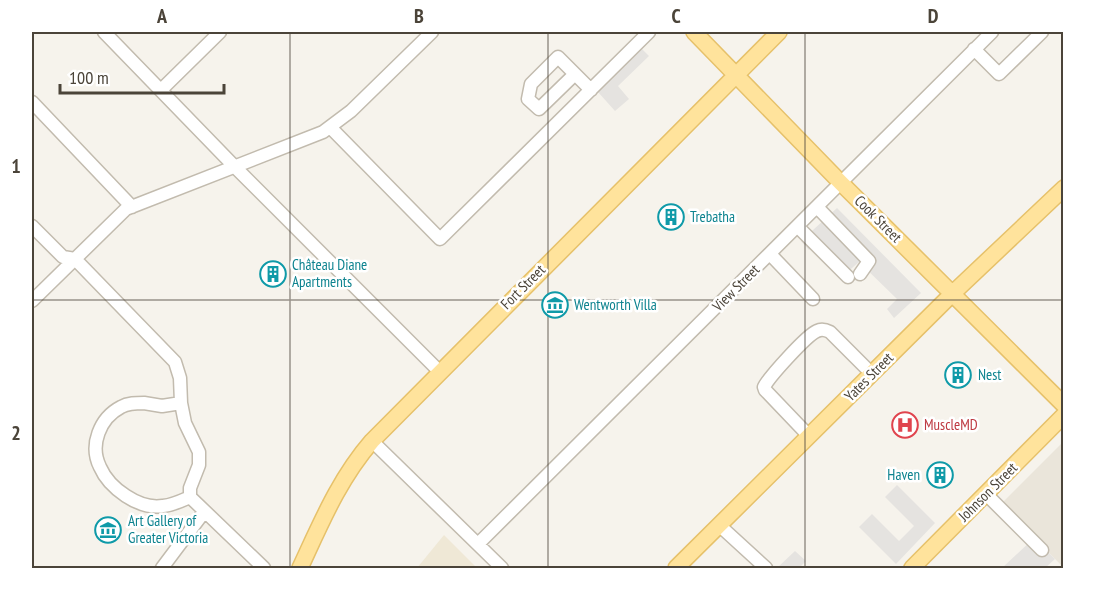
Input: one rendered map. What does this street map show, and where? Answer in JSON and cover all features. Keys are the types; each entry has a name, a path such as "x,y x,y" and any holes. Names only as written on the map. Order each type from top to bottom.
{"main road":[{"name":"Cook Street","path":"694,32 1064,405"},
{"name":"Fort Street","path":"300,568 336,492 353,463 372,441 439,371 779,32"},
{"name":"Yates Street","path":"676,568 952,294 1064,188"},
{"name":"Johnson Street","path":"912,568 1064,415"}],"street":[{"path":"104,32 439,371"},
{"path":"162,89 220,32"},
{"path":"32,301 126,209 304,140 330,127 351,111 432,32"},
{"path":"330,127 440,239 649,32"},
{"name":"View Street","path":"478,544 992,32"},
{"path":"974,50 999,74 1042,32"},
{"path":"575,74 591,90"},
{"path":"32,102 132,207"},
{"path":"798,226 854,275 869,261 817,207"},
{"path":"32,226 63,257 75,259 175,362 180,378 185,423 199,452 199,465 189,497"},
{"path":"770,254 813,299"},
{"path":"809,436 764,387 775,372 814,333 825,330 830,332 872,374"},
{"path":"181,403 162,406 144,403 122,406 106,419 102,426 96,443 96,456 100,468 107,477 131,500 145,506 162,507 189,497"},
{"path":"372,441 502,568"},
{"path":"986,494 1042,550"},
{"path":"189,497 264,568"},
{"path":"162,568 204,512"},
{"path":"719,525 766,568"}],"shaded area":[{"path":"642,49 649,56 618,86 629,99 615,111 598,92"},
{"path":"837,208 921,293 894,318 887,309 897,299 859,262 845,274 814,244 809,250 801,241"},
{"path":"1063,442 1063,567 1001,504"},
{"path":"897,485 935,523 896,564 859,527 872,514 899,541 914,526 885,497"},
{"path":"444,535 477,568 417,568"},
{"path":"1034,538 1055,559 1045,568 1002,568"},
{"path":"795,551 806,561 799,568 777,568"}],"place":[{"name":"Trebatha","path":"671,217"},
{"name":"Château Diane Apartments","path":"273,274"},
{"name":"Wentworth Villa","path":"555,305"},
{"name":"Nest","path":"958,375"},
{"name":"MuscleMD","path":"905,425"},
{"name":"Haven","path":"940,475"},
{"name":"Art Gallery of Greater Victoria","path":"108,530"}]}
